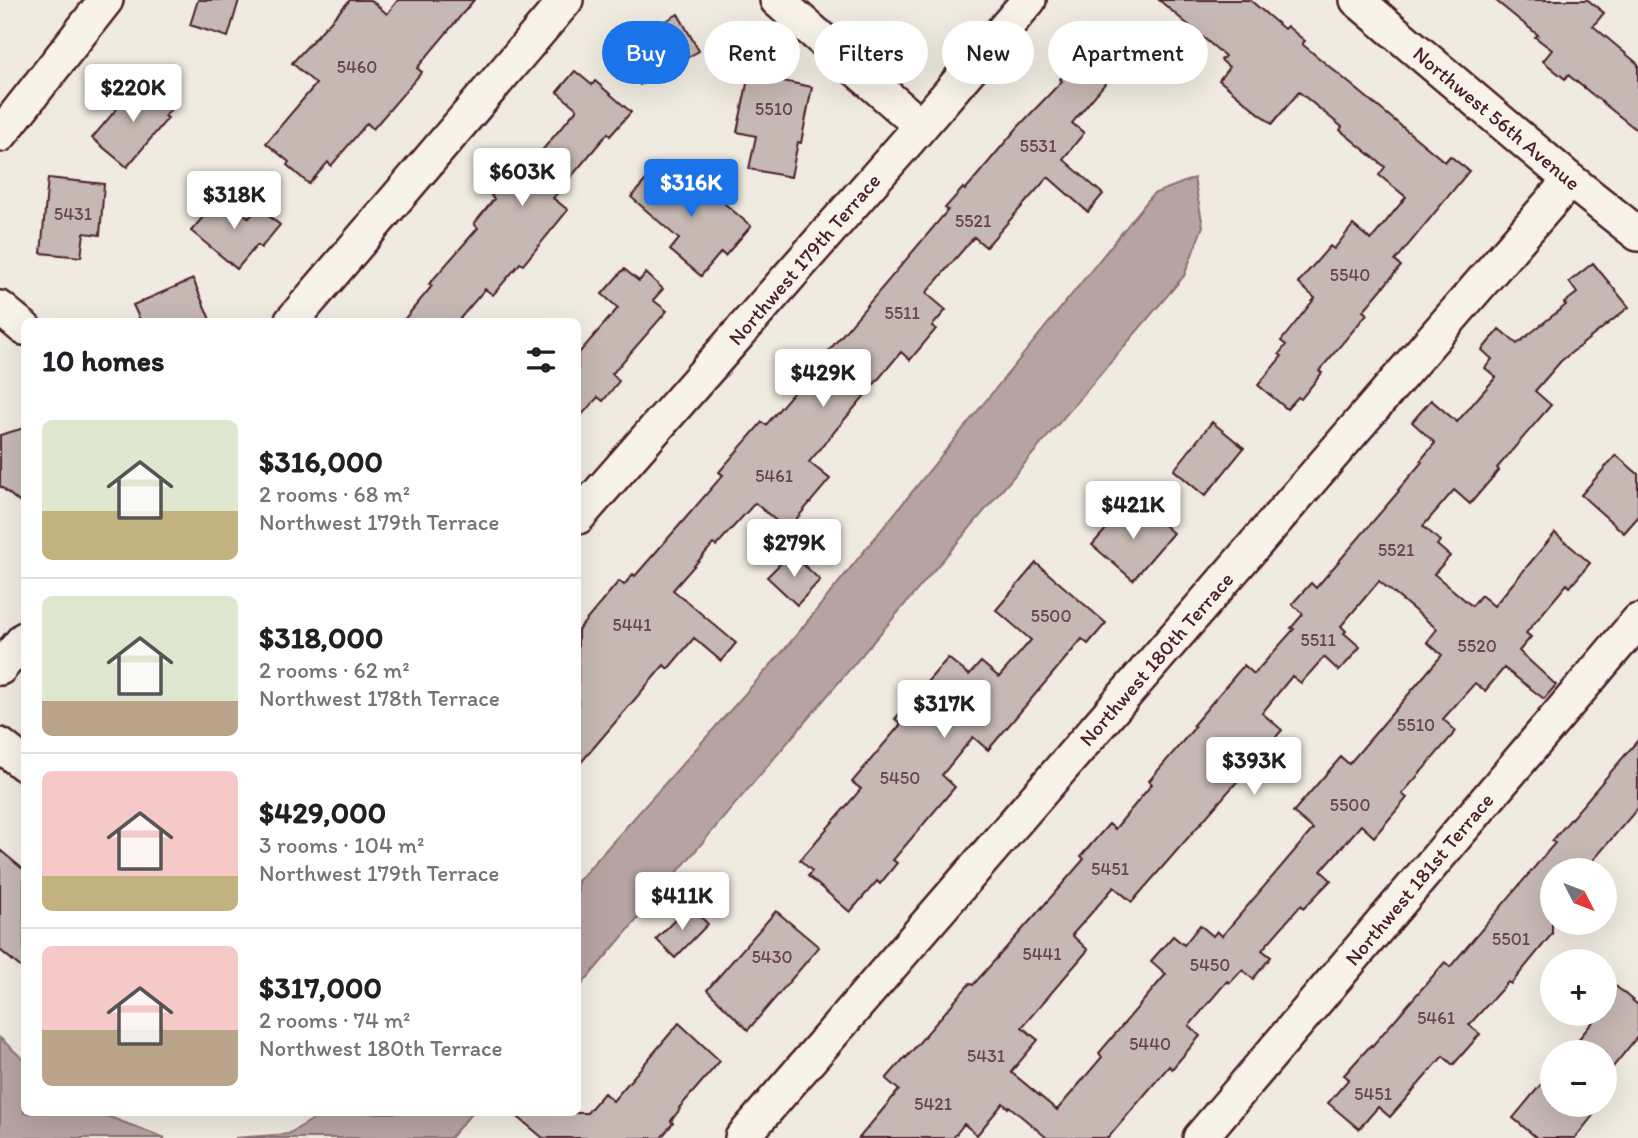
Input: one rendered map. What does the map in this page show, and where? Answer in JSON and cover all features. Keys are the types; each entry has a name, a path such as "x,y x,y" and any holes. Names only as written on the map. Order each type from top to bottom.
{"street":[{"path":"0,135 106,0"},
{"path":"294,318 566,0"},
{"path":"777,0 921,125"},
{"name":"Northwest 179th Terrace","path":"581,514 1029,0"},
{"name":"Northwest 56th Avenue","path":"1357,0 1638,234"},
{"name":"Northwest 180th Terrace","path":"742,1138 1570,180"},
{"path":"0,309 21,326"},
{"name":"Northwest 181st Terrace","path":"1200,1138 1638,621"},
{"path":"0,668 21,643"},
{"path":"0,745 21,762"}],"shaded area":[{"path":"1194,178 1203,226 1184,276 581,985 581,878 785,649 1153,194"},
{"path":"0,1038 21,1057 21,1116 107,1116 165,1138 0,1138"},
{"path":"319,1116 469,1116 450,1138 235,1138 288,1134"}],"building":[{"path":"198,0 239,0 228,37 190,25"},
{"path":"350,0 371,0 387,14 398,0 474,0 417,68 422,72 373,129 367,123 331,166 328,162 309,184 287,165 289,162 266,143 316,84 292,63"},
{"path":"1159,0 1250,0 1284,29 1287,26 1305,41 1302,44 1445,162 1450,156 1469,171 1395,261 1401,266 1363,311 1367,314 1319,371 1322,373 1301,399 1298,397 1287,409 1258,385 1282,356 1279,354 1286,345 1281,341 1315,298 1298,283 1330,246 1334,249 1353,225 1371,240 1406,197 1379,175 1385,167 1299,92 1272,124 1219,80 1229,67 1221,60 1225,56 1208,42 1208,21 1184,21"},
{"path":"1495,0 1588,0 1604,13 1593,26 1638,64 1638,131 1568,75 1565,79 1543,61 1552,50"},
{"path":"678,14 682,21 665,21"},
{"path":"690,35 699,51 690,56"},
{"path":"575,71 592,85 595,81 631,112 610,136 608,133 553,198 568,210 523,265 520,263 493,295 485,289 460,318 405,318 432,286 429,284 478,228 474,224 494,199 491,196 516,166 523,173 577,109 557,92"},
{"path":"141,80 173,107 165,116 168,118 127,167 92,138"},
{"path":"747,84 797,84 812,87 791,177 749,169 756,136 737,132"},
{"path":"1059,84 1105,84 1072,123 1084,133 1063,159 1103,194 1088,212 1048,177 986,247 974,237 926,293 946,310 932,326 936,329 910,360 901,352 809,462 830,479 787,530 755,503 716,546 713,544 673,590 736,643 721,661 694,638 668,669 664,665 581,762 581,626 619,581 624,585 633,574 635,576 723,475 719,472 762,422 766,425 948,210 945,208 963,188 965,190 1018,127"},
{"path":"661,163 705,201 712,193 751,226 725,256 721,252 701,276 670,250 679,239 631,197"},
{"path":"48,178 104,184 100,235 84,233 81,257 41,253"},
{"path":"222,195 249,218 258,207 280,225 261,248 257,245 237,269 191,231"},
{"path":"1593,263 1629,307 1561,361 1535,391 1551,405 1470,504 1454,490 1423,526 1440,541 1437,545 1450,556 1434,574 1472,606 1481,595 1494,606 1555,533 1590,563 1570,587 1567,584 1526,633 1531,637 1519,651 1556,685 1544,699 1504,668 1485,691 1475,683 1443,719 1456,731 1402,794 1407,798 1374,837 1361,825 1321,871 1331,880 1304,908 1301,905 1262,950 1271,957 1253,979 1242,970 1230,983 1227,981 1189,1026 1200,1036 1172,1069 1169,1066 1108,1138 1047,1138 1003,1103 977,1135 964,1124 953,1138 859,1138 899,1090 886,1079 970,983 973,985 1045,904 1084,859 1081,856 1109,824 1115,829 1152,784 1149,781 1195,727 1193,725 1244,665 1254,674 1294,629 1291,628 1303,614 1292,604 1311,583 1316,588 1399,491 1435,443 1412,422 1431,400 1457,422 1496,377 1485,368 1492,359 1482,350 1499,329 1517,344 1577,293 1569,282","holes":["1379,581 1437,629 1427,642 1442,655 1349,764 1341,757 1293,812 1313,829 1222,936 1217,931 1213,936 1200,925 1184,945 1173,936 1151,961 1166,974 1099,1053 1102,1057 1057,1110 1011,1072 1038,1040 1022,1027 1088,950 1072,935 1114,887 1132,902 1282,730 1262,713 1292,676 1301,683 1324,657 1339,671 1350,659 1360,647 1344,633 1346,631 1341,626"]},
{"path":"624,269 639,281 646,273 663,289 653,300 667,311 612,374 619,381 603,401 598,397 581,416 581,351 618,308 602,294"},
{"path":"193,279 209,318 139,318 133,305"},
{"path":"1212,422 1244,448 1205,496 1174,470"},
{"path":"21,429 21,504 0,486 0,435"},
{"path":"1616,455 1638,474 1638,517 1624,533 1581,495"},
{"path":"1141,505 1173,533 1133,580 1092,545 1121,512 1130,519"},
{"path":"791,553 820,580 797,605 767,577"},
{"path":"1036,563 1106,623 1088,644 1082,639 988,750 973,737 942,775 955,787 893,860 897,863 880,884 877,881 850,912 808,876 812,871 800,860 861,789 852,782 901,724 895,719 948,658 969,675 981,662 999,677 1031,640 996,610"},
{"path":"1638,740 1638,808 1595,858 1542,858 1555,843 1552,841"},
{"path":"0,850 21,868 21,968 0,950"},
{"path":"1540,861 1540,935 1551,935 1511,984 1508,982 1469,1025 1480,1034 1453,1065 1443,1056 1390,1117 1378,1107 1359,1129 1328,1103 1349,1079 1344,1075 1445,962 1450,967"},
{"path":"689,906 708,924 675,958 656,939"},
{"path":"776,911 819,947 748,1030 707,990"},
{"path":"1617,987 1638,1005 1638,1036 1617,1062 1617,1040 1578,1040 1589,1026 1617,1026"},
{"path":"679,1023 720,1061 679,1108 671,1121 673,1123 661,1138 543,1138 517,1116 581,1116 581,1113 587,1113 604,1093 613,1101"},
{"path":"1540,1085 1540,1117 1592,1117 1575,1138 1537,1138 1513,1118"}]}
